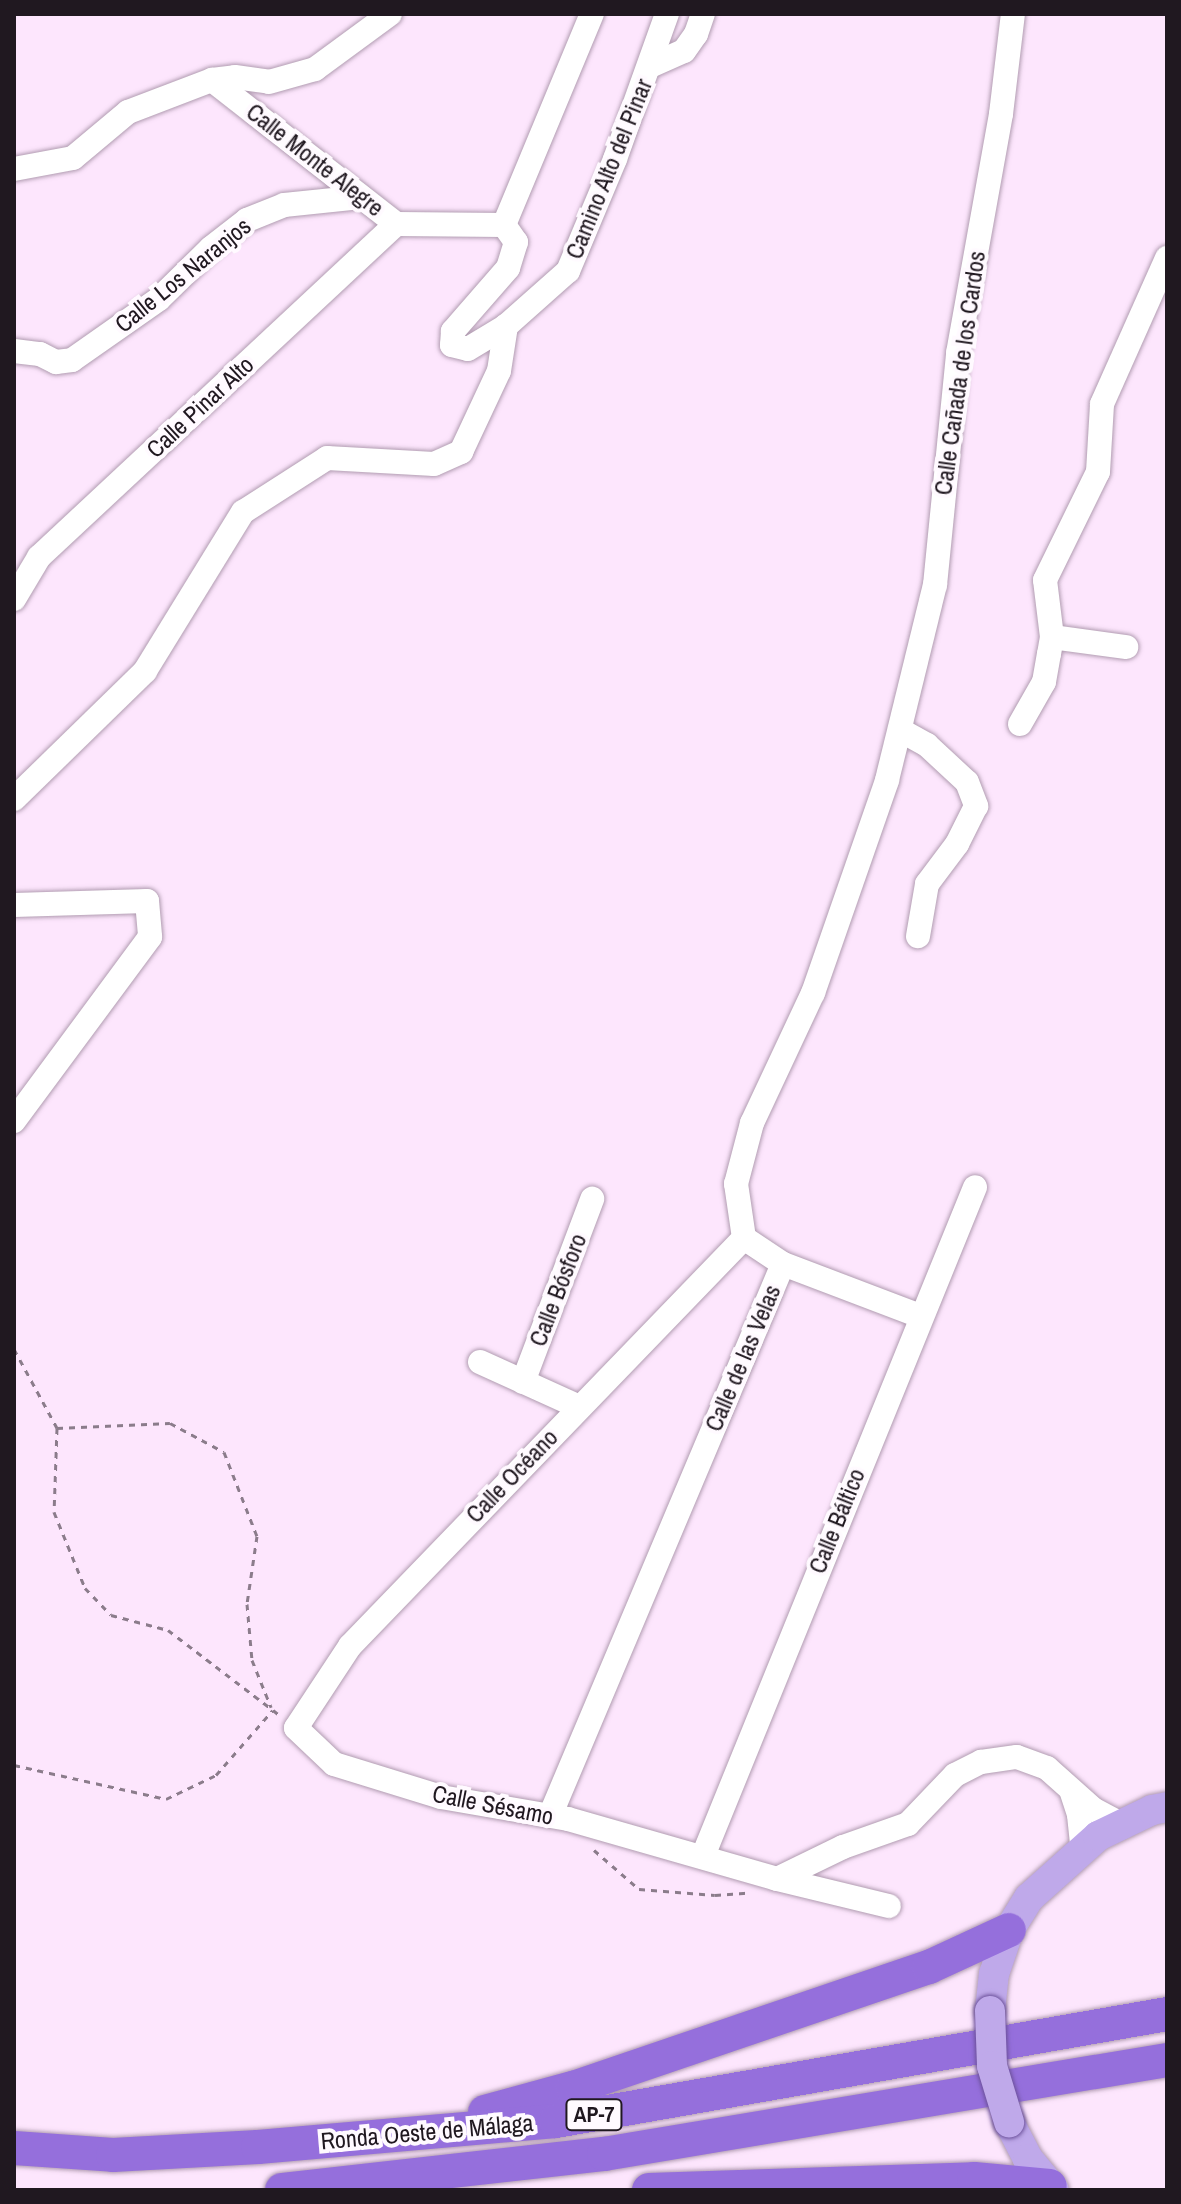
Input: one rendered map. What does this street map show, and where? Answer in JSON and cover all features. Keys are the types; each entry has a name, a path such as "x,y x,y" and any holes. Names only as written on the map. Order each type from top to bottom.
{"highway":[{"path":"399,2135 573,2088 929,1967 1009,1930"},
{"name":"Ronda Oeste de Málaga","path":"14,2148 113,2155 556,2121 1167,2014"},
{"name":"Ronda Oeste de Málaga","path":"282,2190 604,2154 1167,2060"},
{"path":"649,2190 974,2179 1052,2188"}],"main road":[{"path":"1052,2188 1028,2159 1009,2122 992,2066 990,2011 994,1974 1009,1930 1029,1898 1082,1846 1121,1824 1167,1807"}],"street":[{"path":"14,169 73,158 128,112 212,80 235,77 269,82 315,69 390,14"},
{"path":"506,326 468,349 452,345 453,331 508,268 516,242 504,225 592,14"},
{"name":"Camino Alto del Pinar","path":"506,326 568,271 650,66 667,14"},
{"path":"650,66 684,51 696,34 703,14"},
{"name":"Calle Cañada de los Cardos","path":"900,730 935,585 958,353 1001,114 1013,14"},
{"name":"Calle Monte Alegre","path":"212,80 396,224 504,225"},
{"name":"Calle Los Naranjos","path":"14,351 40,354 56,362 72,360 159,299 211,248 247,220 284,205 361,197"},
{"name":"Calle Pinar Alto","path":"14,599 39,557 396,224"},
{"path":"1020,724 1044,682 1052,637 1045,580 1098,472 1102,404 1167,258"},
{"path":"14,799 145,671 243,512 327,458 434,464 461,452 499,371 506,326"},
{"path":"14,562 39,557"},
{"path":"1052,637 1126,647"},
{"path":"744,1238 736,1184 752,1123 813,993 887,780 900,730 927,745 967,782 976,806 957,844 927,884 918,936"},
{"path":"14,776 58,759"},
{"path":"14,905 147,901 150,937 14,1121"},
{"name":"Calle Báltico","path":"703,1856 975,1187"},
{"name":"Calle Bósforo","path":"523,1382 592,1199"},
{"name":"Calle de las Velas","path":"559,1818 783,1264 744,1238"},
{"name":"Calle Océano","path":"296,1728 350,1646 744,1238"},
{"path":"783,1264 920,1316"},
{"path":"480,1362 579,1407"},
{"name":"Calle Sésamo","path":"296,1728 334,1764 441,1797 559,1818 777,1879 889,1906"},
{"path":"777,1879 843,1847 908,1824 955,1775 981,1762 1017,1757 1047,1768 1072,1793 1121,1824"},
{"path":"1072,1793 1079,1815 1082,1846"}],"path":[{"path":"14,1349 57,1428 54,1512 85,1588 111,1615 168,1630 296,1728"},
{"path":"57,1428 170,1423 224,1452 257,1536 247,1604 252,1660 273,1710"},
{"path":"14,1765 166,1799 216,1775 273,1710"},
{"path":"559,1818 639,1889 715,1895 750,1893 777,1879"}]}
